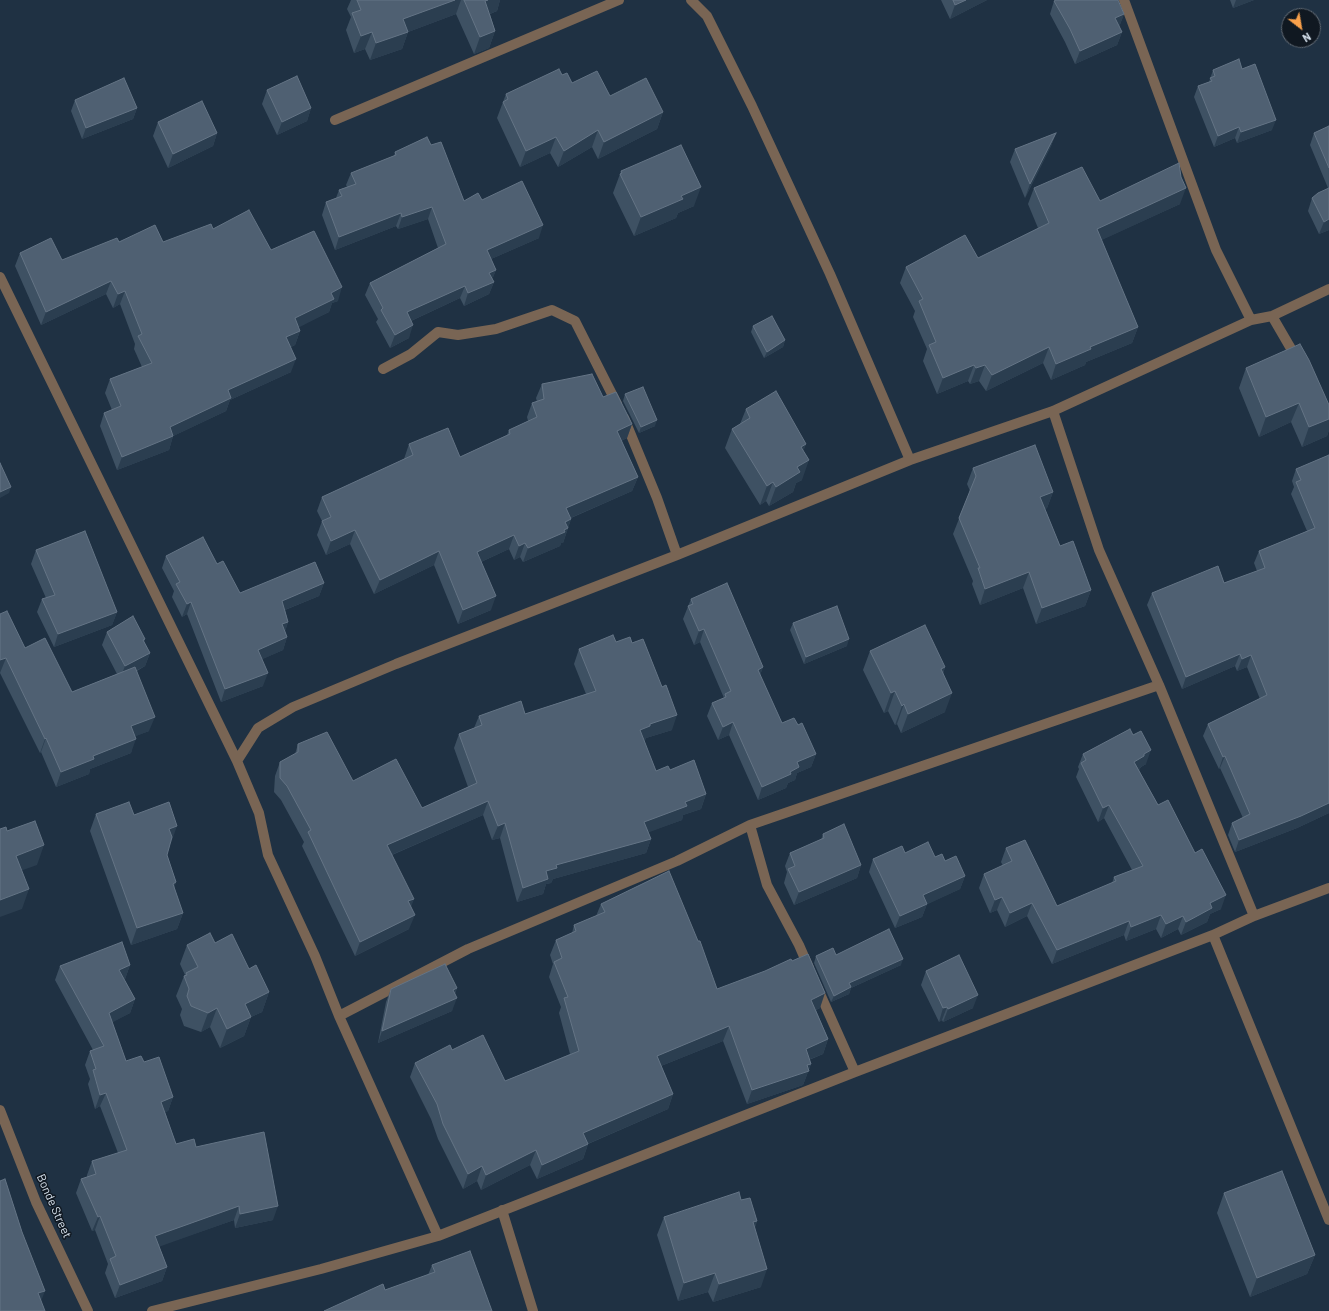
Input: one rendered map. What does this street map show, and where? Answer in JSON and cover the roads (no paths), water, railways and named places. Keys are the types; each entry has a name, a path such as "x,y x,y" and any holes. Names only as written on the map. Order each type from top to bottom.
{"street":[{"path":"336,120 619,0"},
{"path":"691,0 707,16 752,106 830,274 910,460"},
{"path":"1124,0 1216,250 1251,320"},
{"path":"0,277 237,761 259,813 268,855 315,956 339,1016 438,1236"},
{"path":"237,761 258,728 293,707 396,664 677,555 910,460 1053,411 1251,320 1272,316 1329,289"},
{"path":"383,369 411,354 438,332 458,335 496,329 552,310 575,321 631,431 658,498 677,555"},
{"path":"1272,316 1302,367"},
{"path":"1053,411 1099,550 1160,685 1254,916"},
{"path":"339,1016 468,948 677,861 750,825 1160,685"},
{"path":"750,825 767,885 799,945 855,1072"},
{"path":"159,1310 321,1269 438,1236 855,1072 1213,935 1254,916 1329,888"},
{"path":"1213,935 1329,1220"},
{"name":"Bonde Street","path":"0,1110 36,1202 88,1311"},
{"path":"502,1210 533,1311"}]}
